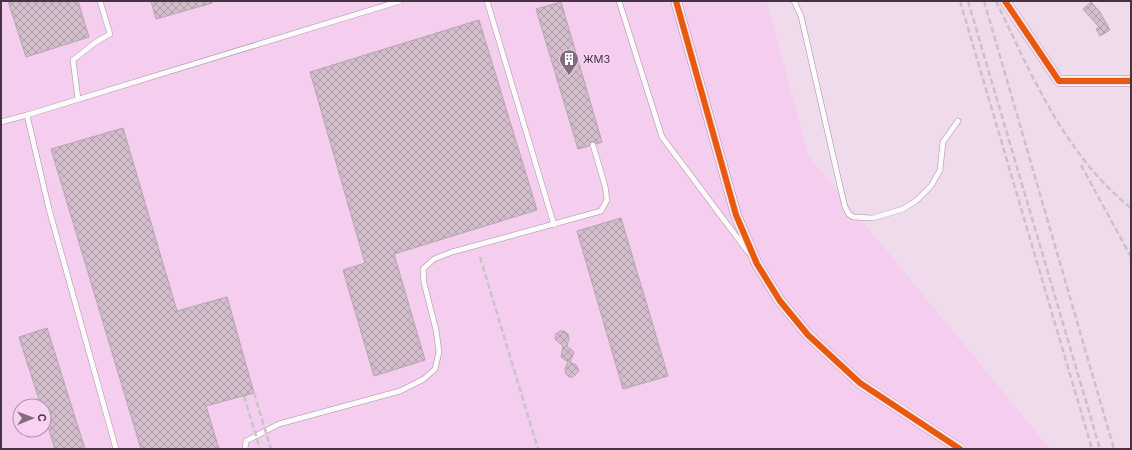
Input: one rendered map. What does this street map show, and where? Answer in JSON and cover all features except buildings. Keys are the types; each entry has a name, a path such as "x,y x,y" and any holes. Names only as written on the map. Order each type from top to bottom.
{"street":[{"path":"676,1 736,215 757,264 780,301 808,334 860,383 960,449"},
{"path":"1005,1 1059,80 1131,81"}],"lane":[{"path":"78,99 73,60 96,42 110,34 100,1"},
{"path":"1,122 400,1"},
{"path":"487,1 554,225"},
{"path":"619,1 662,137 757,264"},
{"path":"794,1 801,16 845,207 853,218 873,218 903,209 916,201 931,186 940,170 943,142 958,120"},
{"path":"27,115 49,209 116,449"},
{"path":"245,449 246,441 279,424 400,391 424,380 435,369 439,352 436,330 424,283 423,269 434,259 452,252 601,211 607,200 605,186 593,145"}],"shaded area":[{"path":"1,1 767,1 808,155 1050,449 1,449"}],"railway":[{"path":"960,1 1092,449"},
{"path":"968,1 1100,449"},
{"path":"984,1 1114,449"},
{"path":"996,1 1023,58 1052,113 1087,164 1108,187 1131,208"},
{"path":"1081,165 1131,257"},
{"path":"480,257 538,449"},
{"path":"254,393 271,449"},
{"path":"244,396 260,449"}],"cycle path":[{"path":"676,1 736,215 757,264 780,301 808,335 860,383 960,449"},
{"path":"1005,1 1059,81 1131,81"}],"place":[{"name":"ЖМЗ","path":"569,76"}]}
